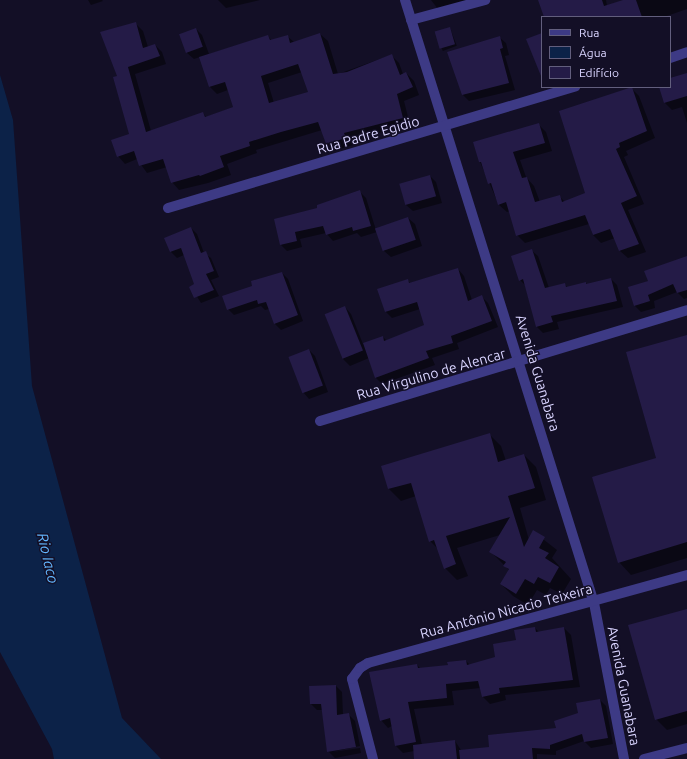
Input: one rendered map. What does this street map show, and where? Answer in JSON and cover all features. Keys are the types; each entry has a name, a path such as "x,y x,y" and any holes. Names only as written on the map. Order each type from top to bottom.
{"street":[{"name":"Avenida Guanabara","path":"405,0 520,362 594,603 624,759"},
{"path":"411,20 485,0"},
{"path":"671,58 687,52"},
{"name":"Rua Padre Egidio","path":"168,208 446,127 572,88"},
{"name":"Rua Virgulino de Alencar","path":"320,421 520,362 687,310"},
{"name":"Rua Antônio Nicacio Teixeira","path":"373,759 354,693 352,679 354,674 368,663 594,603 687,575"},
{"path":"644,759 687,748"}],"water":[{"name":"Rio Iaco","path":"0,75 13,120 32,386 122,718 161,759 54,759 52,749 0,652"}],"building":[{"path":"538,0 602,0 604,6 623,0 636,0 642,16 544,16"},
{"path":"136,22 143,48 155,44 160,56 128,67 146,132 203,112 205,117 233,107 225,82 209,87 199,57 268,35 270,40 288,35 290,43 320,33 333,74 347,72 392,54 400,75 406,72 413,87 397,94 403,118 344,133 346,138 326,144 318,122 281,132 249,142 250,146 220,156 224,167 200,176 199,175 171,183 163,159 139,166 134,151 117,157 111,140 129,134 113,77 117,76 100,32","holes":["298,64 308,92 269,103 261,76"]},
{"path":"450,27 455,44 440,49 435,31"},
{"path":"196,28 203,47 186,53 179,34"},
{"path":"541,33 541,76 526,39"},
{"path":"500,36 503,48 500,49 509,83 462,95 447,52"},
{"path":"687,73 687,96 664,103 659,88 671,88 671,78"},
{"path":"632,88 647,131 619,143 620,147 616,149 637,196 621,203 639,244 619,251 610,229 593,235 585,215 516,236 506,202 498,205 491,183 488,184 481,162 479,162 473,142 539,123 545,143 513,152 522,178 527,177 535,202 560,195 562,202 585,193 559,111"},
{"path":"430,175 436,196 405,205 399,184"},
{"path":"360,190 371,226 353,231 352,227 326,235 323,226 295,232 297,241 280,245 274,219 317,208 317,205"},
{"path":"408,217 416,240 383,251 375,228"},
{"path":"191,227 201,253 206,251 214,271 206,274 214,290 194,298 189,287 194,284 181,248 170,252 164,238"},
{"path":"532,249 545,288 565,283 566,287 586,282 586,284 611,278 617,301 551,316 553,322 536,327 523,279 519,281 511,256"},
{"path":"687,256 687,290 677,293 673,284 648,295 650,301 634,306 628,287 648,281 644,271"},
{"path":"458,268 468,301 482,295 492,321 451,336 453,343 426,351 429,358 375,378 363,343 383,336 384,341 424,325 417,302 385,312 377,289 408,279 409,283"},
{"path":"282,272 298,315 274,324 266,302 258,304 257,300 227,310 222,296 252,286 251,281"},
{"path":"345,306 363,351 343,359 325,314"},
{"path":"687,335 687,542 618,563 592,477 656,458 626,352"},
{"path":"309,349 323,385 302,393 288,357"},
{"path":"490,433 498,462 524,454 535,488 508,496 524,547 533,530 545,537 539,548 549,553 545,558 559,567 550,583 538,577 534,584 525,579 516,594 500,584 509,569 503,566 506,562 489,552 510,517 446,536 456,564 444,569 434,540 429,542 411,483 388,489 381,466"},
{"path":"687,609 687,711 655,720 628,625"},
{"path":"535,627 536,632 564,627 573,680 499,688 500,693 482,697 478,681 446,684 447,698 408,702 416,742 395,746 390,718 380,721 369,672 417,664 418,668 448,665 447,662 466,660 467,665 495,657 493,644 516,640 514,630"},
{"path":"336,685 337,715 349,713 356,747 327,752 321,704 310,704 309,686"},
{"path":"600,699 608,738 584,742 582,734 550,745 550,749 532,748 533,759 460,759 459,750 489,747 488,735 556,728 554,721 578,713 576,703"},
{"path":"455,740 457,759 414,759 413,745"}]}
